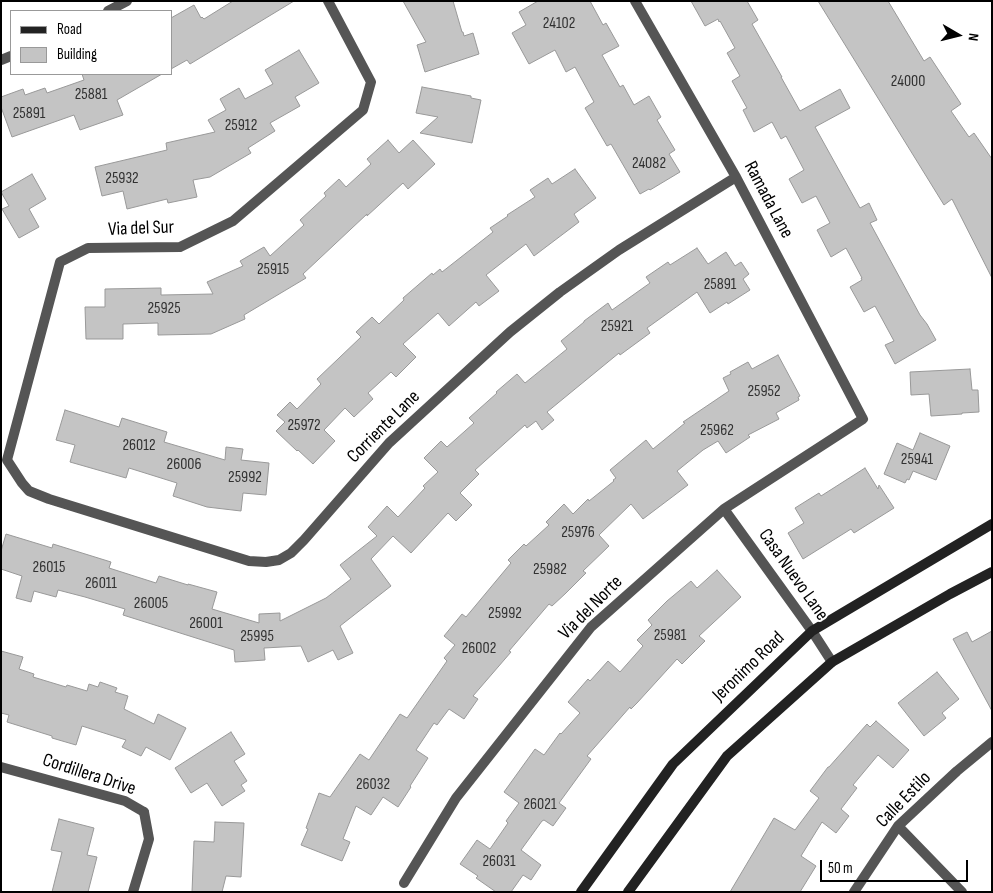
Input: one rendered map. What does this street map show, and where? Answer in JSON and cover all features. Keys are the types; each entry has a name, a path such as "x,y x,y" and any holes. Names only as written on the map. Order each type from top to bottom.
{"main road":[{"name":"Jeronimo Road","path":"581,892 673,764 812,631 992,524"},
{"path":"628,892 727,756 832,662 992,572"}],"street":[{"path":"110,10 127,1"},
{"name":"Via del Sur","path":"29,491 7,460 60,262 88,248 180,247 233,221 363,110 371,82 328,1"},
{"name":"Ramada Lane","path":"635,1 736,177 863,420"},
{"name":"Corriente Lane","path":"29,491 249,561 266,562 279,560 291,553 304,540 388,443 510,332 560,292 619,250 736,177"},
{"name":"Via del Norte","path":"404,883 456,798 591,627 724,509 863,420"},
{"name":"Casa Nuevo Lane","path":"724,509 812,631 832,662"},
{"name":"Calle Estilo","path":"854,892 898,826 957,771 992,742"},
{"name":"Cordillera Drive","path":"1,766 125,801 144,812 149,840 133,892"},
{"path":"898,826 962,892"}],"building":[{"path":"233,1 294,1 190,64 187,60 172,68 172,17 194,5 201,18 204,19"},
{"path":"403,1 453,1 462,32 464,36 473,33 479,54 425,72 417,45 426,42"},
{"path":"538,1 590,1 603,25 606,23 619,46 602,55 620,87 623,85 634,105 649,96 661,117 657,120 675,150 669,154 680,172 640,194 611,144 607,146 585,108 594,102 575,67 566,72 555,50 529,64 512,33 526,25 519,12"},
{"path":"691,1 747,1 758,20 752,24 800,111 840,89 850,108 815,127 860,208 869,203 877,220 870,223 920,315 936,340 895,364 885,345 894,341 875,306 864,312 850,287 862,280 862,278 846,248 831,257 817,230 830,223 816,196 802,203 789,179 804,170 786,136 781,139 772,122 754,132 743,110 747,108 732,81 740,76 727,53 735,48 720,21 718,19 705,26"},
{"path":"818,1 888,1 924,61 930,57 961,104 951,111 969,137 974,133 992,159 992,278 952,199 944,205"},
{"path":"299,50 319,83 295,97 300,106 270,123 275,131 248,148 251,153 210,177 193,180 197,197 168,203 167,199 127,209 123,191 102,196 95,167 167,150 166,143 215,132 208,120 226,110 220,99 239,88 245,99 273,84 265,70"},
{"path":"82,75 160,75 117,100 123,115 80,130 74,115 12,137 1,107 1,97 23,89 25,95 45,88 47,93 84,80"},
{"path":"422,87 471,96 471,98 481,100 472,143 420,133 438,117 416,113"},
{"path":"388,140 399,153 413,140 435,164 408,189 403,183 367,216 367,214 303,274 306,278 244,315 245,319 211,334 158,335 158,323 123,324 123,339 86,339 85,307 105,307 105,289 161,288 161,295 213,294 207,282 243,266 240,261 264,247 270,256 304,225 300,220 326,196 324,193 339,179 346,187 371,164 367,159"},
{"path":"575,169 596,198 574,214 579,222 534,256 526,244 486,275 499,291 479,306 476,302 449,326 438,313 403,344 416,357 396,377 391,372 368,393 373,399 354,417 345,408 324,430 335,441 313,464 276,431 285,422 277,415 290,402 297,409 321,384 317,379 361,337 356,332 372,317 379,324 404,300 403,298 432,273 433,275 440,269 442,272 493,232 490,228 535,197 530,190 548,178 552,184"},
{"path":"32,174 46,199 29,209 39,227 19,238 2,209 9,206 1,192"},
{"path":"697,248 708,264 726,252 735,266 741,262 749,274 743,279 750,290 710,313 697,292 647,328 650,333 620,355 619,353 547,412 554,420 542,430 536,421 527,428 525,425 475,470 479,474 460,493 472,505 456,521 448,513 411,553 393,536 371,559 391,586 340,626 353,653 338,660 333,650 308,662 301,646 264,648 265,660 235,662 234,650 123,615 125,609 85,597 58,590 56,597 34,591 31,602 16,598 22,576 1,569 1,551 6,534 52,548 53,544 111,562 109,568 156,583 159,576 217,592 212,609 259,623 259,614 280,613 280,621 326,598 351,579 340,565 377,536 368,527 387,506 398,517 425,488 423,486 438,472 424,458 441,441 447,447 474,423 469,418 517,374 525,383 567,349 561,341 584,321 608,303 612,310 650,283 646,277 668,262 670,265"},
{"path":"778,355 800,396 798,397 799,400 776,413 779,419 748,435 750,437 726,453 718,441 703,450 677,471 688,485 643,519 631,504 599,535 609,546 583,571 586,573 566,593 552,606 549,604 509,651 511,652 473,696 478,699 464,719 449,709 437,725 434,723 416,750 428,758 398,807 383,797 371,815 356,806 343,839 350,842 342,861 301,845 319,793 330,797 360,754 369,760 400,714 407,718 447,661 444,658 455,645 444,636 462,614 466,617 511,563 508,560 524,544 526,546 549,525 546,522 564,504 573,514 588,499 589,501 614,481 616,478 610,470 646,440 653,449 685,423 683,422 729,391 723,378 731,374 730,372 748,362 752,369"},
{"path":"970,369 972,390 978,390 979,412 931,416 929,394 911,395 910,372"},
{"path":"65,410 119,427 122,418 167,432 164,442 225,460 226,447 243,449 241,460 269,463 266,495 243,493 241,511 207,507 173,496 177,483 129,468 126,478 70,462 75,445 56,440"},
{"path":"920,433 950,446 936,480 913,471 909,480 907,479 905,483 884,474 897,443 913,450"},
{"path":"865,468 878,489 879,485 894,508 854,533 851,529 803,559 788,533 804,523 795,508 819,493 821,496"},
{"path":"717,570 741,597 699,636 705,641 682,664 677,659 631,709 630,707 587,756 591,759 559,803 566,808 553,826 544,820 542,821 521,850 541,865 531,880 523,875 511,892 496,892 476,878 478,876 460,864 477,840 490,849 508,823 506,821 519,803 504,792 535,749 544,755 560,733 580,713 568,702 588,679 590,681 608,661 620,672 643,646 637,640 652,625 648,620 691,581 697,588"},
{"path":"992,631 992,711 953,639 967,632 972,642"},
{"path":"1,651 23,657 19,669 34,674 33,677 87,691 89,684 98,687 100,682 117,688 115,692 128,696 124,709 154,724 158,714 186,728 170,760 146,747 141,756 122,747 126,740 82,726 76,745 7,722 9,715 1,713"},
{"path":"937,672 959,699 942,713 946,718 924,736 898,703"},
{"path":"876,721 909,750 893,768 878,755 853,785 857,788 841,809 849,816 836,833 822,822 801,856 816,866 800,892 730,892 774,818 795,830 819,798 810,791 828,767 867,724 870,727"},
{"path":"231,732 245,754 234,761 247,781 241,785 245,791 222,806 207,783 191,793 175,768"},
{"path":"59,819 94,828 87,855 97,857 88,892 52,892 62,852 51,850"},
{"path":"215,822 244,823 241,877 226,876 222,892 192,892 194,841 214,842"}]}
